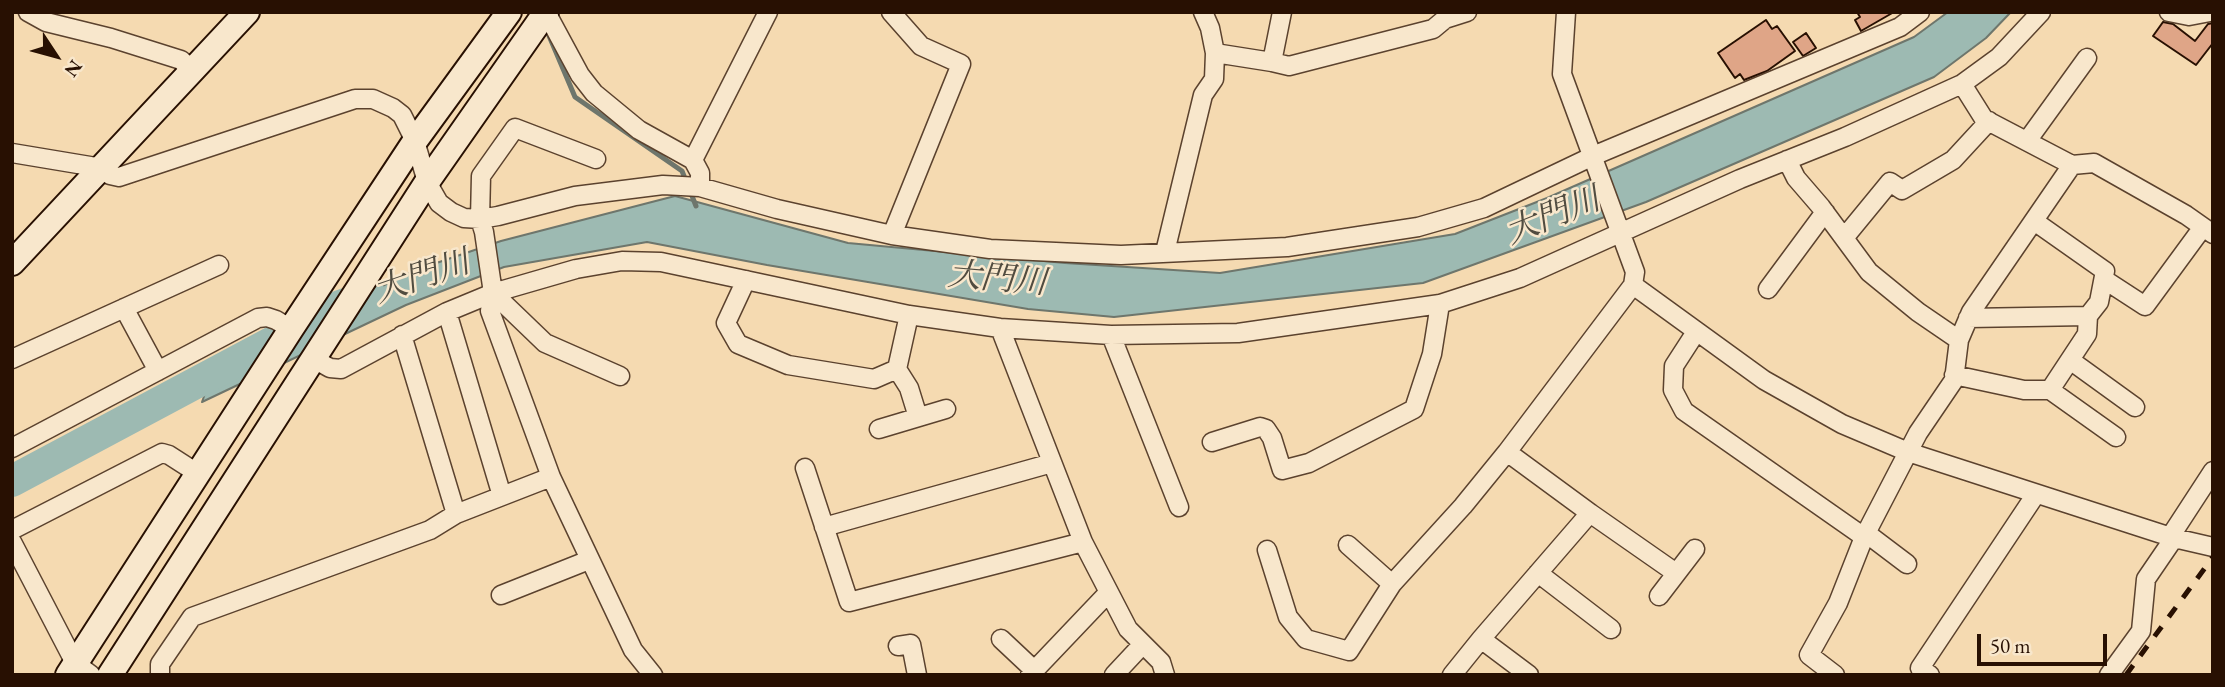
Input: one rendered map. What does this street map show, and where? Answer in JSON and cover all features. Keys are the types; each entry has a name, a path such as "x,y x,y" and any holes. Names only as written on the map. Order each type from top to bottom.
{"street":[{"path":"28,12 46,22 111,38 181,60 192,70"},
{"path":"12,263 247,12"},
{"path":"78,671 197,473 290,329 415,141 509,12"},
{"path":"110,675 427,182 546,12 580,75 594,93 639,130 693,160 700,173 700,187"},
{"path":"693,160 768,12"},
{"path":"891,12 920,46 961,64 892,235"},
{"path":"1164,252 1203,95 1214,79 1215,53 1210,28 1203,12"},
{"path":"1272,62 1282,12"},
{"path":"1215,53 1289,66 1433,29 1445,19 1467,12"},
{"path":"1267,550 1288,617 1306,639 1349,651 1392,584 1463,506 1507,452 1633,285 1635,272 1562,74 1566,12"},
{"path":"12,153 102,169 119,177 355,99 373,99 393,108 408,124 427,182 439,203 451,212 482,225 575,196 663,185 700,187 776,209 892,235 990,249 1121,255 1287,247 1418,227 1484,208 1900,27 1920,12"},
{"path":"312,358 330,368 341,369 492,290 576,269 622,261 662,262 909,315 1000,328 1111,335 1238,333 1440,304 1520,278 1619,229 1845,137 1962,84 1999,57 2041,12"},
{"path":"2169,12 2189,16 2210,12"},
{"path":"2027,141 2087,58"},
{"path":"1962,84 1984,119 2072,165 2094,163 2208,230 2145,306 2105,280"},
{"path":"1844,238 1890,182 1902,190 1952,160 1989,121"},
{"path":"596,159 515,128 481,176 482,225 492,290 490,311 551,477 633,650 653,675"},
{"path":"1787,160 1796,178 1869,272 1918,312 1959,340"},
{"path":"1835,675 1809,655 1838,603 1865,535 1918,433 1954,380 1959,340 1968,318 2072,165"},
{"path":"1768,289 1825,212"},
{"path":"2034,221 2105,271 2099,302 2088,316 2087,334 2050,390"},
{"path":"12,359 219,265"},
{"path":"746,280 726,323 737,344 788,365 874,379 897,369"},
{"path":"1633,285 1764,380 1842,425 1908,452 2172,537 2213,547"},
{"path":"492,290 545,343 620,376"},
{"path":"1212,442 1260,426 1266,429 1272,438 1282,470 1309,463 1414,410 1432,354 1440,304"},
{"path":"124,308 158,371"},
{"path":"447,312 502,496"},
{"path":"909,315 897,369 909,388 918,417"},
{"path":"1968,318 2088,316"},
{"path":"12,448 258,318 276,320 290,329"},
{"path":"1000,328 1083,542 1128,629 1161,662 1165,675"},
{"path":"1696,332 1674,366 1673,390 1684,411 1907,564"},
{"path":"402,335 456,514"},
{"path":"1111,335 1179,507"},
{"path":"2070,360 2135,407"},
{"path":"1954,375 2024,390 2050,390 2116,437"},
{"path":"879,429 946,410"},
{"path":"1507,452 1676,573"},
{"path":"12,530 162,453 197,473"},
{"path":"824,527 1052,463"},
{"path":"805,468 849,602 1083,542"},
{"path":"2109,675 2141,631 2146,579 2213,471"},
{"path":"160,675 160,664 192,617 430,530 456,514 551,477"},
{"path":"1930,675 1920,668 2036,494"},
{"path":"1451,675 1590,513"},
{"path":"12,542 78,671"},
{"path":"1348,545 1392,584"},
{"path":"1659,596 1695,549"},
{"path":"501,595 589,560"},
{"path":"1538,573 1611,629"},
{"path":"1001,639 1032,673 1109,592"},
{"path":"1481,639 1529,675"},
{"path":"898,646 911,644 917,675"},
{"path":"1114,675 1143,644"}],"water":[{"path":"1948,12 2011,12 1986,38 1934,77 1646,202 1423,283 1114,317 1028,309 647,242 504,267 406,305 202,402 214,368 413,271 501,241 675,196 848,243 1065,263 1220,273 1455,234 1547,198 1914,37"}],"building":[{"path":"1857,12 1894,12 1861,31 1855,20 1860,17"},
{"path":"1766,20 1772,29 1777,26 1795,51 1767,71 1744,80 1740,74 1735,78 1718,53"},
{"path":"2163,22 2173,24 2195,41 2208,24 2213,23 2213,43 2196,65 2153,36"},
{"path":"1806,33 1816,48 1803,56 1793,42"}],"waterway":[{"path":"547,31 575,97 682,171 696,206"},
{"name":"大門川","path":"12,481 340,306 370,295"}],"railway":[{"path":"2126,675 2213,557"}]}
